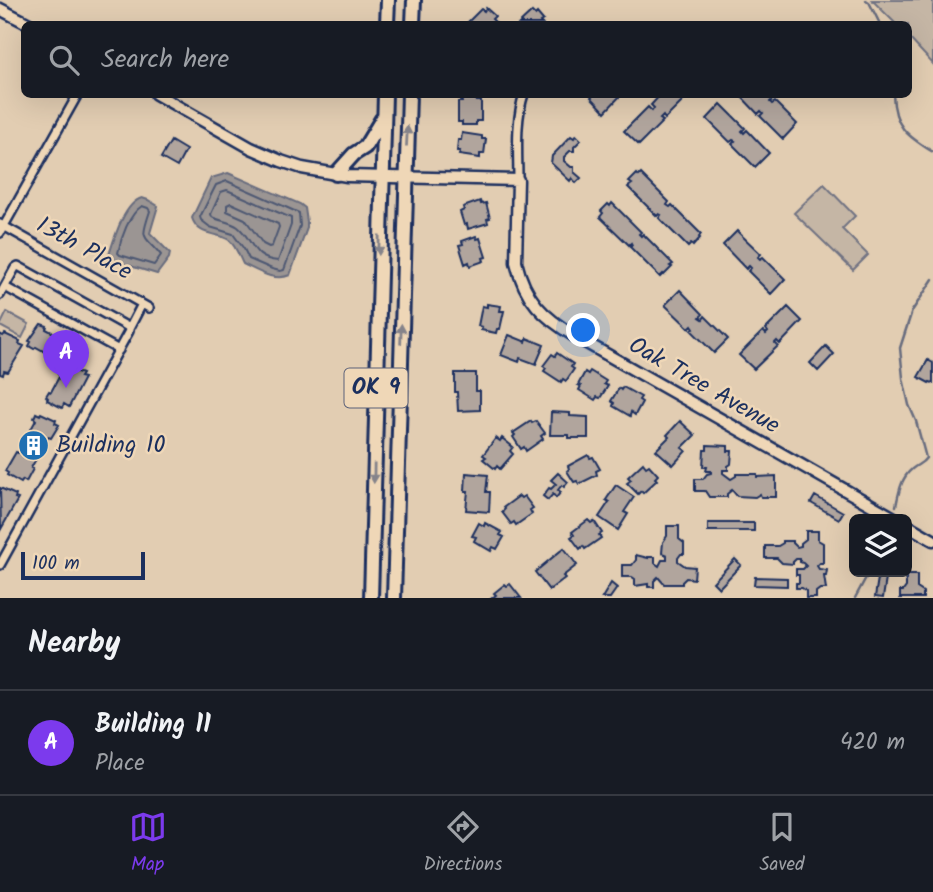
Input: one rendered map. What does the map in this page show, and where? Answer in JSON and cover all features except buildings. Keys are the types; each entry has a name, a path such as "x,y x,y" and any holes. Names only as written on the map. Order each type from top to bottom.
{"highway":[{"path":"387,21 388,0"},
{"path":"413,21 414,0"},
{"name":"OK 9","path":"371,598 385,98"},
{"name":"OK 9","path":"394,598 409,98"},
{"path":"335,174 354,154 365,147 384,116"}],"street":[{"path":"0,9 23,21"},
{"path":"1,227 76,98"},
{"path":"163,98 267,155 302,167 335,174 381,177 518,180 519,122 523,98"},
{"name":"Oak Tree Avenue","path":"518,180 516,262 528,295 549,320 887,514"},
{"name":"13th Place","path":"1,227 146,306 129,329"},
{"path":"0,295 18,266 129,329 1,561"},
{"path":"5,287 118,350"},
{"path":"912,528 933,541"}],"shaded area":[{"path":"872,0 933,0 933,64 912,41 912,21 893,21"},
{"path":"824,184 855,216 842,229 868,255 853,270 794,213"},
{"path":"7,312 29,324 22,338 0,326"}],"water":[{"path":"228,173 305,208 307,228 290,275 272,276 243,264 229,240 203,231 195,224 192,218 211,178"},
{"path":"142,198 158,206 150,233 170,253 157,274 117,262 109,255 125,214"}],"waterway":[{"path":"866,0 878,21"},
{"path":"893,98 899,123 916,141 933,152"},
{"path":"896,506 905,477 926,458 909,405 900,348 912,311 933,279"},
{"path":"855,598 866,577"}],"place":[{"name":"Building 11","path":"66,388"},
{"name":"Building 10","path":"33,445"}]}
